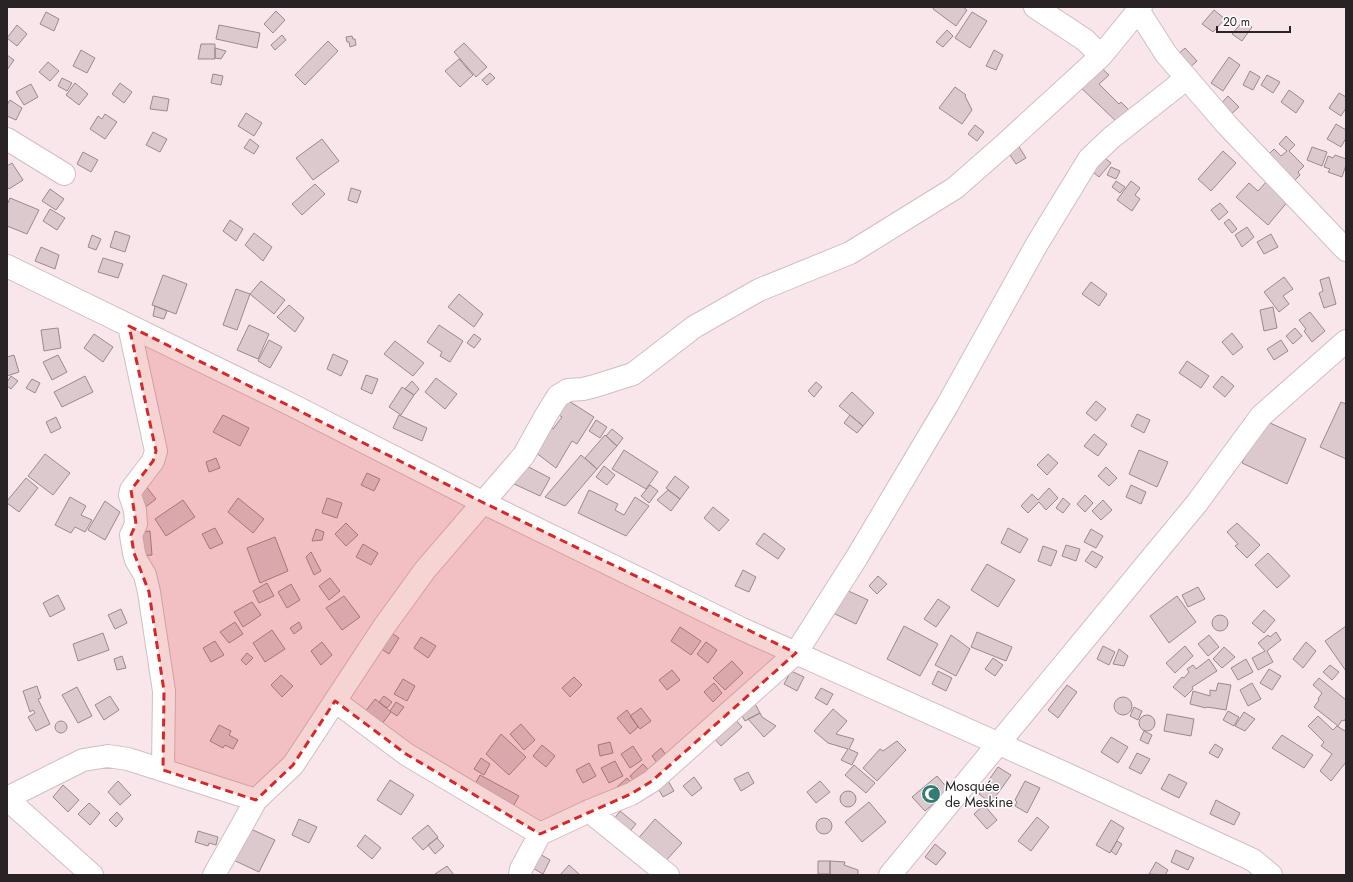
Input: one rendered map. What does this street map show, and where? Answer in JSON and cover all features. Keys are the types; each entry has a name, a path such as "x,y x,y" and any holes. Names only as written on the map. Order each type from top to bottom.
{"street":[{"path":"1035,7 1085,40 1101,56"},
{"path":"214,875 256,800 293,765 383,628 425,570 524,455 545,416 558,396 568,390 583,389 633,374 694,327 759,290 850,253 955,188 1101,56 1139,8 1166,54 1226,125 1346,250"},
{"path":"520,875 521,870 540,834 589,811 631,794 652,781 796,653 857,556 948,404 1037,244 1089,159 1111,138 1187,78"},
{"path":"7,139 64,174"},
{"path":"7,266 290,404 482,502 742,629 1253,860 1271,875"},
{"path":"129,326 156,451 153,461 131,490 130,495 135,510 136,524 131,535 134,553 136,560 145,575 149,592 164,691 163,770"},
{"path":"890,875 1197,503 1261,416 1346,342"},
{"path":"335,701 406,754 540,834"},
{"path":"92,875 7,799 83,760 108,756 128,759 256,800"},
{"path":"589,811 668,875"}],"highlighted area":[{"path":"129,326 482,502 796,653 652,781 631,794 540,834 406,754 335,701 293,765 256,800 163,770 164,691 149,592 134,553 131,535 136,524 131,490 153,461 156,451"}],"building":[{"path":"934,7 963,7 967,10 956,26 933,9"},
{"path":"1214,10 1225,19 1213,32 1202,24"},
{"path":"276,11 285,20 273,33 264,24"},
{"path":"46,12 59,19 54,31 40,24"},
{"path":"972,12 987,21 970,48 955,38"},
{"path":"1243,21 1252,27 1242,41 1232,34"},
{"path":"17,25 27,34 17,46 7,38"},
{"path":"219,25 260,33 257,48 216,39"},
{"path":"947,30 953,36 943,47 936,42"},
{"path":"282,35 286,40 275,50 271,45"},
{"path":"352,36 353,39 355,39 356,45 350,47 346,37"},
{"path":"328,41 338,51 305,85 295,75"},
{"path":"464,43 487,67 476,77 454,52"},
{"path":"201,44 215,44 215,59 198,59"},
{"path":"215,48 226,51 221,59 215,58"},
{"path":"1185,48 1197,61 1187,70 1175,57"},
{"path":"81,50 95,58 87,73 73,66"},
{"path":"994,50 1003,55 996,70 986,66"},
{"path":"7,55 14,60 7,70"},
{"path":"1229,57 1240,65 1223,91 1211,83"},
{"path":"459,59 473,75 460,87 445,71"},
{"path":"48,62 59,71 50,81 39,72"},
{"path":"1096,63 1109,75 1099,84 1119,104 1121,102 1131,112 1119,124 1076,83"},
{"path":"1250,71 1260,77 1253,90 1243,85"},
{"path":"490,73 495,78 487,85 482,80"},
{"path":"213,74 223,76 221,85 211,83"},
{"path":"1267,75 1280,82 1273,93 1261,85"},
{"path":"62,78 72,83 67,91 58,86"},
{"path":"75,83 88,94 79,105 66,95"},
{"path":"120,83 132,92 124,103 112,94"},
{"path":"31,84 38,97 24,105 16,92"},
{"path":"955,87 966,95 965,96 972,110 962,124 939,108"},
{"path":"1289,90 1304,101 1296,113 1281,102"},
{"path":"1339,93 1346,97 1346,108 1341,116 1329,108"},
{"path":"153,96 169,99 167,111 150,109"},
{"path":"1228,96 1239,107 1229,116 1219,106"},
{"path":"10,100 22,108 16,120 7,116 7,105"},
{"path":"246,113 262,123 254,136 238,126"},
{"path":"105,114 117,122 105,139 90,129 98,116 102,119"},
{"path":"1336,124 1346,130 1346,138 1341,147 1327,139"},
{"path":"975,125 984,132 977,141 968,134"},
{"path":"153,132 167,139 160,152 146,145"},
{"path":"1286,136 1295,145 1289,151 1304,166 1298,172 1300,175 1290,185 1264,159 1274,149 1281,156 1287,151 1279,144"},
{"path":"250,139 259,146 254,154 244,148"},
{"path":"322,139 339,161 313,180 296,158"},
{"path":"1014,139 1026,158 1016,164 1004,146"},
{"path":"1312,147 1327,152 1322,166 1307,160"},
{"path":"1223,151 1236,163 1211,191 1198,179"},
{"path":"83,152 98,160 91,172 77,164"},
{"path":"1100,154 1111,163 1099,177 1088,168"},
{"path":"1335,155 1346,159 1346,165 1342,177 1328,172 1330,169 1324,167 1328,156 1333,158"},
{"path":"12,163 23,180 9,189 7,187 7,166"},
{"path":"1111,167 1120,171 1116,179 1107,175"},
{"path":"1116,181 1125,187 1120,193 1112,187"},
{"path":"1131,181 1140,188 1135,195 1140,199 1132,211 1117,200"},
{"path":"1267,181 1289,200 1268,225 1236,197 1249,183 1258,191"},
{"path":"315,184 325,194 302,215 292,204"},
{"path":"351,188 361,191 357,203 348,200"},
{"path":"50,189 64,199 56,210 42,201"},
{"path":"10,198 39,210 27,234 7,226 7,205"},
{"path":"1220,203 1228,212 1219,220 1211,210"},
{"path":"50,209 65,218 57,230 43,221"},
{"path":"1229,219 1237,229 1232,233 1224,223"},
{"path":"230,220 243,229 236,241 223,231"},
{"path":"1247,227 1254,237 1242,247 1235,235"},
{"path":"115,231 130,236 125,252 110,247"},
{"path":"254,233 272,247 263,261 245,245"},
{"path":"1271,234 1278,247 1264,254 1257,242"},
{"path":"92,235 101,239 96,250 88,247"},
{"path":"41,247 59,255 55,269 35,261"},
{"path":"103,258 123,264 118,278 98,272"},
{"path":"163,275 187,284 176,314 152,305"},
{"path":"1284,277 1293,289 1283,296 1289,304 1279,312 1264,292"},
{"path":"1329,277 1336,304 1324,308 1319,293 1323,291 1320,280"},
{"path":"261,281 285,300 274,314 250,294"},
{"path":"1091,282 1107,294 1099,306 1082,294"},
{"path":"236,289 250,294 237,330 223,325"},
{"path":"459,294 483,314 474,327 448,307"},
{"path":"289,305 304,318 295,332 277,317"},
{"path":"155,306 167,311 164,319 153,316"},
{"path":"1273,307 1277,328 1264,331 1260,310"},
{"path":"1310,312 1325,331 1312,342 1304,331 1306,329 1299,320"},
{"path":"249,325 269,334 258,359 237,350"},
{"path":"439,325 463,341 450,362 440,356 442,352 427,342"},
{"path":"58,328 61,348 44,351 41,330"},
{"path":"1295,328 1302,336 1293,344 1286,336"},
{"path":"1232,333 1243,347 1233,355 1222,342"},
{"path":"94,334 113,347 103,362 84,348"},
{"path":"474,334 481,339 474,348 467,343"},
{"path":"269,340 282,347 270,368 258,361"},
{"path":"1281,340 1288,351 1274,360 1267,349"},
{"path":"395,341 424,363 413,376 384,354"},
{"path":"333,354 348,361 341,376 327,369"},
{"path":"14,355 19,372 7,376 7,357"},
{"path":"58,355 67,372 52,380 43,362"},
{"path":"1187,361 1209,376 1201,388 1179,373"},
{"path":"366,375 378,379 372,394 361,389"},
{"path":"11,376 18,381 11,389 7,386 7,382"},
{"path":"85,376 93,392 62,407 54,392"},
{"path":"1222,376 1234,386 1225,397 1213,387"},
{"path":"436,378 457,394 445,409 425,392"},
{"path":"32,379 40,383 35,393 26,388"},
{"path":"412,381 419,389 414,395 405,389"},
{"path":"816,382 822,387 814,397 808,391"},
{"path":"402,387 414,395 401,415 389,407"},
{"path":"852,392 874,413 863,426 839,406"},
{"path":"561,396 594,417 577,444 572,441 556,468 531,449 547,425 553,429 562,417 551,410"},
{"path":"1096,401 1106,409 1096,421 1086,413"},
{"path":"1341,402 1346,404 1346,459 1320,447"},
{"path":"1137,414 1150,420 1144,433 1131,426"},
{"path":"223,415 249,428 240,446 213,432"},
{"path":"399,415 427,428 422,441 393,428"},
{"path":"850,415 863,426 857,433 844,423"},
{"path":"56,417 61,428 51,433 46,422"},
{"path":"1261,419 1306,439 1287,484 1242,463"},
{"path":"596,420 607,427 600,438 589,431"},
{"path":"612,429 623,438 617,446 606,436"},
{"path":"1094,434 1107,444 1098,456 1084,446"},
{"path":"605,435 617,446 597,469 585,458"},
{"path":"624,450 658,472 646,489 612,469"},
{"path":"1139,450 1168,462 1157,487 1129,474"},
{"path":"45,454 70,473 53,495 28,476"},
{"path":"1048,454 1058,463 1047,475 1037,465"},
{"path":"581,455 597,469 565,506 545,497"},
{"path":"216,458 220,468 209,472 206,462"},
{"path":"521,463 550,478 540,496 510,482"},
{"path":"604,466 615,475 607,485 596,477"},
{"path":"1106,467 1117,478 1109,486 1098,476"},
{"path":"367,473 380,479 374,491 361,485"},
{"path":"675,476 689,487 680,499 666,488"},
{"path":"26,478 38,488 19,512 7,503 7,501"},
{"path":"145,485 156,499 143,509 132,494"},
{"path":"650,485 658,491 649,503 641,496"},
{"path":"1131,485 1146,492 1141,504 1126,497"},
{"path":"1049,488 1058,498 1046,510 1039,502 1028,513 1021,506 1032,494 1038,500"},
{"path":"589,490 618,504 615,510 624,515 635,497 649,506 626,536 578,513"},
{"path":"668,490 680,499 671,511 657,500"},
{"path":"1085,495 1093,503 1085,512 1077,504"},
{"path":"70,497 86,506 81,515 92,520 85,532 75,527 71,533 55,525"},
{"path":"238,498 264,519 253,533 228,512"},
{"path":"327,498 342,503 337,518 322,513"},
{"path":"1063,498 1070,504 1063,513 1056,508"},
{"path":"183,500 195,517 166,536 155,519"},
{"path":"1103,500 1112,510 1101,520 1092,511"},
{"path":"105,501 120,512 105,540 88,530"},
{"path":"713,507 729,520 719,531 704,518"},
{"path":"346,523 358,535 346,546 335,534"},
{"path":"1237,523 1260,545 1247,558 1235,546 1238,544 1227,532"},
{"path":"215,528 223,543 210,549 202,534"},
{"path":"1008,528 1028,539 1020,553 1001,543"},
{"path":"316,529 324,532 322,540 312,541"},
{"path":"1091,529 1103,536 1096,548 1084,542"},
{"path":"150,531 152,555 138,556 134,533"},
{"path":"764,533 785,549 778,559 756,544"},
{"path":"275,537 288,571 260,583 247,548"},
{"path":"363,544 378,553 371,565 356,557"},
{"path":"1066,545 1080,549 1076,561 1062,556"},
{"path":"1043,546 1057,551 1051,566 1038,561"},
{"path":"1092,551 1103,557 1096,568 1085,561"},
{"path":"311,552 321,571 314,575 306,557"},
{"path":"1268,553 1290,576 1277,588 1255,565"},
{"path":"987,564 1015,580 998,607 971,590"},
{"path":"743,570 756,577 749,592 735,586"},
{"path":"878,576 887,584 877,594 869,586"},
{"path":"330,578 340,591 329,600 319,586"},
{"path":"267,583 274,596 259,603 253,591"},
{"path":"291,584 300,600 287,608 278,592"},
{"path":"1198,587 1205,599 1188,607 1182,595"},
{"path":"842,588 868,600 856,624 831,612"},
{"path":"58,595 65,609 50,617 43,603"},
{"path":"344,596 360,617 342,630 326,608"},
{"path":"1177,596 1196,622 1169,643 1150,616"},
{"path":"938,599 950,607 936,627 924,619"},
{"path":"252,602 261,615 243,627 234,612"},
{"path":"121,609 127,623 115,629 108,615"},
{"path":"1264,610 1275,620 1264,633 1252,623"},
{"path":"1220,615 1227,620 1228,623 1223,630 1220,631 1213,626 1212,623 1217,616"},
{"path":"235,622 243,634 229,643 220,632"},
{"path":"299,622 302,628 294,634 290,628"},
{"path":"904,626 938,644 920,676 887,659"},
{"path":"1346,626 1346,671 1325,641"},
{"path":"680,627 701,641 691,655 671,641"},
{"path":"272,630 285,649 265,662 253,643"},
{"path":"387,630 399,638 389,654 377,646"},
{"path":"977,632 1012,647 1006,661 971,647"},
{"path":"1276,632 1281,640 1267,651 1273,662 1258,670 1252,658 1265,651 1258,643 1268,635 1270,637"},
{"path":"103,633 109,650 78,661 73,644"},
{"path":"951,635 970,649 956,676 935,665"},
{"path":"1209,635 1219,647 1208,656 1198,644"},
{"path":"421,637 436,646 428,658 414,648"},
{"path":"215,641 224,655 211,662 203,648"},
{"path":"322,642 332,655 321,665 311,651"},
{"path":"706,642 717,650 708,663 697,654"},
{"path":"1306,642 1316,651 1303,668 1293,659"},
{"path":"1103,646 1115,652 1109,665 1097,659"},
{"path":"1185,646 1193,656 1175,673 1166,663"},
{"path":"1224,647 1235,657 1222,668 1213,659"},
{"path":"1119,649 1128,656 1124,666 1113,664"},
{"path":"247,653 253,658 246,665 241,660"},
{"path":"122,656 126,668 117,670 114,659"},
{"path":"993,658 1003,665 995,676 985,669"},
{"path":"1209,659 1217,671 1192,687 1193,689 1185,697 1173,687 1189,672 1187,669 1193,665 1196,669"},
{"path":"1246,659 1253,672 1238,680 1231,668"},
{"path":"732,661 743,673 725,690 713,678"},
{"path":"1330,665 1339,672 1332,680 1323,672"},
{"path":"1269,669 1281,676 1272,690 1260,683"},
{"path":"672,670 680,680 667,690 659,680"},
{"path":"791,671 804,677 797,691 784,684"},
{"path":"938,671 952,678 946,691 932,684"},
{"path":"281,675 293,686 282,697 271,685"},
{"path":"574,677 582,685 570,697 562,688"},
{"path":"1319,678 1346,700 1346,718 1344,721 1342,720 1338,726 1314,707 1322,693 1313,685"},
{"path":"403,679 415,686 407,701 394,694"},
{"path":"714,683 722,693 713,702 704,692"},
{"path":"1218,683 1231,685 1226,710 1206,708 1190,704 1193,691 1210,696 1210,690 1216,691"},
{"path":"1252,683 1261,699 1248,706 1240,690"},
{"path":"1067,685 1077,692 1058,718 1048,710"},
{"path":"37,686 41,698 38,699 50,724 36,731 28,717 35,713 33,710 30,712 23,691"},
{"path":"77,687 92,716 78,723 62,695"},
{"path":"821,688 833,694 827,705 815,698"},
{"path":"110,696 119,710 104,720 95,705"},
{"path":"384,696 392,702 387,708 379,702"},
{"path":"1123,697 1129,700 1132,706 1129,712 1123,715 1117,712 1114,706 1117,700"},
{"path":"375,699 391,712 381,725 365,712"},
{"path":"396,702 404,707 397,716 390,711"},
{"path":"754,702 760,713 745,721 739,710"},
{"path":"1134,707 1142,711 1138,720 1130,716"},
{"path":"641,708 651,721 640,729 630,716"},
{"path":"833,709 847,721 836,734 854,739 849,749 858,753 852,765 841,760 848,749 828,743 814,731"},
{"path":"627,710 638,727 630,734 617,718"},
{"path":"1228,711 1239,717 1234,726 1223,720"},
{"path":"1244,712 1255,719 1245,731 1235,726"},
{"path":"760,713 762,717 776,726 764,737 748,719"},
{"path":"1167,714 1194,719 1191,736 1164,731"},
{"path":"1144,715 1150,715 1155,720 1153,729 1150,731 1144,731 1139,726 1139,720"},
{"path":"1318,716 1333,730 1337,726 1345,731 1346,730 1346,762 1331,781 1320,771 1332,754 1321,746 1324,742 1308,726"},
{"path":"733,717 742,727 721,746 712,736"},
{"path":"63,721 66,722 66,732 59,733 56,732 55,725 56,722"},
{"path":"521,724 535,740 524,750 510,734"},
{"path":"219,725 231,731 229,735 238,740 233,749 225,745 223,748 210,741"},
{"path":"1144,731 1152,735 1148,744 1140,740"},
{"path":"501,734 526,757 509,775 486,754"},
{"path":"1282,735 1313,755 1304,768 1272,748"},
{"path":"1111,737 1128,747 1118,763 1101,752"},
{"path":"897,741 906,750 877,781 863,768 880,749 883,751"},
{"path":"610,742 613,753 600,756 598,745"},
{"path":"1215,744 1223,749 1218,758 1209,753"},
{"path":"542,745 555,756 546,767 533,756"},
{"path":"633,746 642,760 630,768 621,754"},
{"path":"661,748 670,761 661,768 652,756"},
{"path":"1137,753 1150,759 1141,774 1129,768"},
{"path":"481,758 490,764 484,775 474,769"},
{"path":"615,761 623,776 609,783 601,768"},
{"path":"589,763 596,776 583,783 576,770"},
{"path":"643,764 653,775 639,787 630,776"},
{"path":"854,765 875,783 866,793 845,775"},
{"path":"998,767 1011,775 991,803 979,794"},
{"path":"748,772 754,783 741,791 734,779"},
{"path":"1169,774 1187,783 1179,798 1161,789"},
{"path":"480,775 519,796 512,808 472,790"},
{"name":"Mosquée de Meskine","path":"937,776 949,790 925,811 912,797"},
{"path":"694,777 702,788 692,796 683,786"},
{"path":"627,778 635,787 625,796 617,787"},
{"path":"667,779 674,791 663,797 656,785"},
{"path":"390,780 414,795 401,815 377,800"},
{"path":"118,781 131,795 120,805 108,792"},
{"path":"820,781 830,792 816,803 807,792"},
{"path":"1025,781 1040,788 1027,813 1015,806 1017,802 1015,800"},
{"path":"63,785 79,800 68,812 53,797"},
{"path":"845,791 851,791 856,796 854,805 851,807 845,807 840,802 840,796"},
{"path":"1216,800 1240,813 1234,825 1210,814"},
{"path":"869,802 886,822 862,842 845,822"},
{"path":"89,803 100,813 90,825 78,814"},
{"path":"984,805 997,820 987,829 974,814"},
{"path":"620,811 636,824 627,835 612,822"},
{"path":"117,812 123,819 116,827 109,820"},
{"path":"1037,817 1049,827 1031,851 1018,841"},
{"path":"821,818 827,818 832,823 830,832 827,834 821,834 816,829 816,823"},
{"path":"299,819 317,827 309,843 292,835"},
{"path":"655,819 682,843 662,865 635,842"},
{"path":"1111,820 1124,828 1110,853 1096,845"},
{"path":"242,825 275,840 259,872 227,857"},
{"path":"428,825 438,837 423,850 412,838"},
{"path":"198,831 218,837 216,845 209,843 208,846 195,842"},
{"path":"365,835 381,848 372,859 357,846"},
{"path":"437,838 444,846 435,854 428,845"},
{"path":"1117,841 1122,844 1116,855 1111,851"},
{"path":"935,844 946,853 936,865 925,857"},
{"path":"1176,850 1194,858 1188,870 1171,862"},
{"path":"538,853 550,860 543,874 531,867"},
{"path":"818,861 830,861 830,874 818,874"},
{"path":"830,861 845,862 844,865 858,870 858,875 830,875"},
{"path":"1156,862 1168,870 1165,875 1149,874"},
{"path":"569,865 580,875 560,875"},
{"path":"447,866 454,875 435,875 435,874"}],"place":[{"name":"Mosquée de Meskine","path":"931,794"}]}
